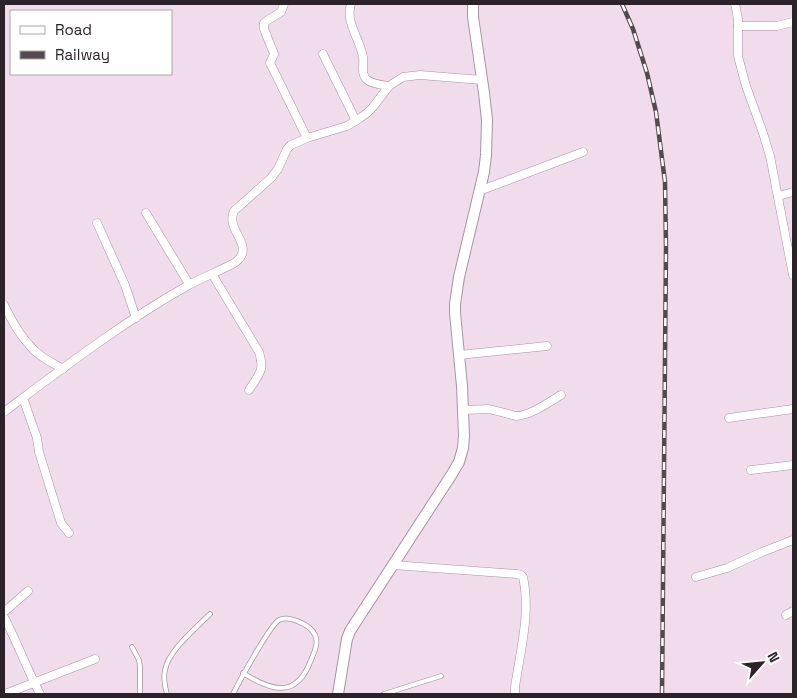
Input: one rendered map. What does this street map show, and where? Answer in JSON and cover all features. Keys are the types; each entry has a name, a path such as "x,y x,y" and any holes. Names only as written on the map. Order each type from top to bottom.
{"street":[{"path":"284,4 281,12 264,23 264,29 274,54 270,63 308,138"},
{"path":"351,4 349,14 361,50 365,78 368,81 389,86"},
{"path":"338,694 347,638 350,631 452,474 459,462 463,448 463,410 455,313 456,293 458,277 484,172 487,141 487,120 473,17 473,4"},
{"path":"735,5 738,22 738,56 746,86 766,142 793,275"},
{"path":"738,22 777,26 793,22"},
{"path":"323,54 356,121"},
{"path":"4,412 136,318 189,284 236,262 243,254 242,245 232,224 234,211 271,178 291,145 356,121 368,113 389,86 403,77 412,75 482,80"},
{"path":"479,191 584,152"},
{"path":"778,196 793,192"},
{"path":"146,213 189,284"},
{"path":"97,223 125,285 136,318"},
{"path":"212,274 259,352 262,369 249,390"},
{"path":"4,305 20,334 34,350 63,369"},
{"path":"459,356 547,346"},
{"path":"463,410 489,409 516,416 529,412 561,395"},
{"path":"23,398 37,438 39,452 61,523 69,533"},
{"path":"729,418 793,408"},
{"path":"751,470 793,465"},
{"path":"696,578 727,568 770,548 793,540"},
{"path":"393,565 516,574 523,577 526,608 514,687 515,694"},
{"path":"4,612 28,591"},
{"path":"4,617 40,694"},
{"path":"5,694 95,659"}],"lane":[{"path":"166,694 164,683 165,670 169,659 181,643 210,614"},
{"path":"233,694 243,673 272,627 279,620 296,620 313,630 317,645 308,668 298,683 291,689 276,690 264,686 243,673"},
{"path":"132,647 139,660 140,694"},
{"path":"384,694 442,676"}],"railway":[{"path":"622,4 633,29 647,73 656,112 665,182 662,694"}]}
